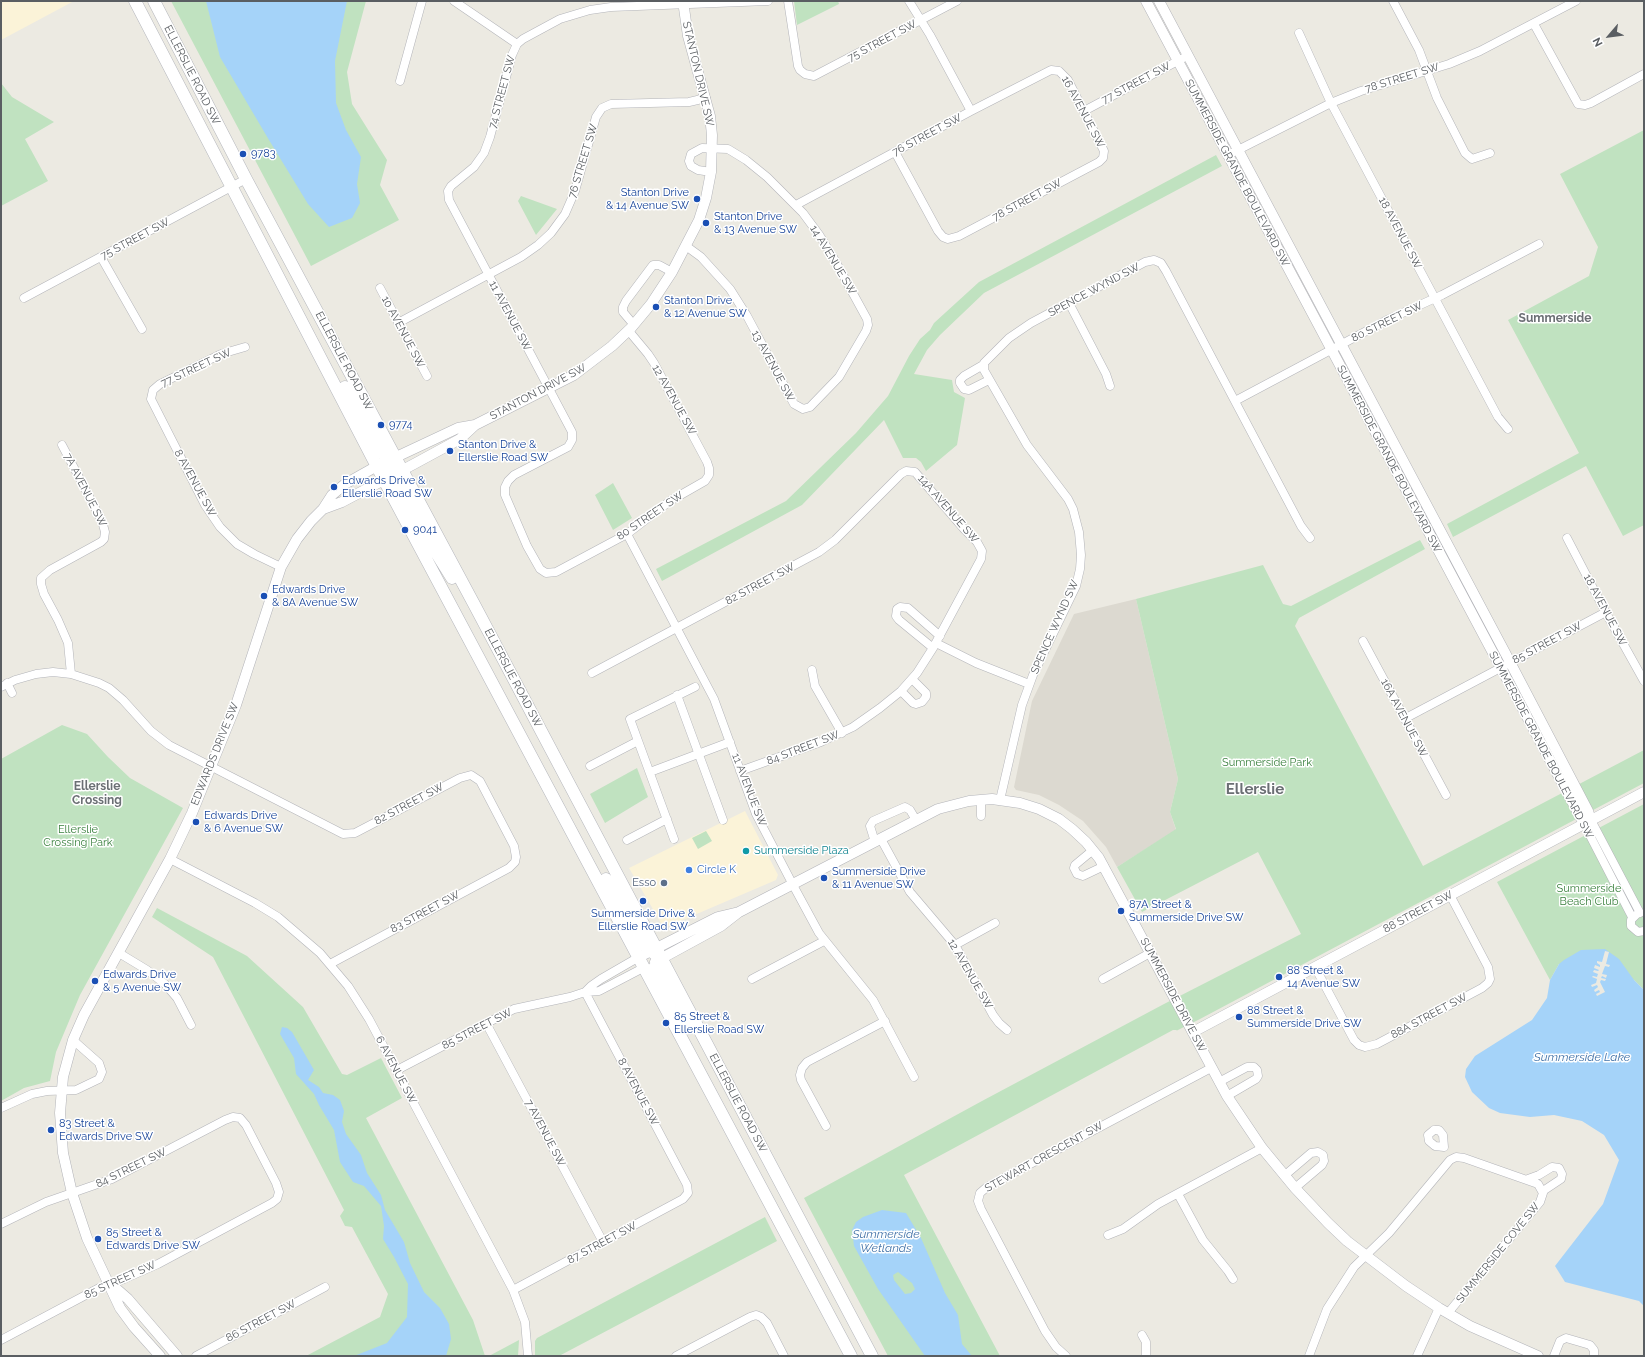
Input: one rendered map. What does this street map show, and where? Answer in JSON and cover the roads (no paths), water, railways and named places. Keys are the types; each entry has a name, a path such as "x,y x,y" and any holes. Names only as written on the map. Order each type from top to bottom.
{"main road":[{"name":"ELLERSLIE ROAD SW","path":"135,1 311,338 337,374 387,461"},
{"name":"ELLERSLIE ROAD SW","path":"154,1 246,179 572,833 645,963 851,1356"},
{"path":"387,461 393,475"},
{"name":"ELLERSLIE ROAD SW","path":"393,475 475,606 656,952 872,1356"},
{"path":"572,833 602,872 644,945 656,952"},
{"path":"645,963 707,1058 728,1085"}],"street":[{"path":"400,81 422,1"},
{"path":"454,1 517,44"},
{"name":"74 STREET SW","path":"448,191 451,186 474,167 484,153 490,137 510,59 517,44 523,39 560,19 579,12 611,7 683,3 768,1"},
{"name":"75 STREET SW","path":"788,1 797,62 800,70 810,76 818,75 957,1"},
{"path":"909,1 971,111"},
{"name":"SUMMERSIDE GRANDE BOULEVARD SW","path":"1146,1 1500,668 1642,914 1632,917"},
{"name":"SUMMERSIDE GRANDE BOULEVARD SW","path":"1159,1 1588,811 1588,822 1632,917 1630,923 1638,932 1644,931"},
{"path":"1393,1 1416,44 1436,98 1468,156 1470,158 1476,158 1490,153"},
{"name":"78 STREET SW","path":"1228,155 1331,103 1361,91 1426,71 1480,52 1576,1"},
{"name":"STANTON DRIVE SW","path":"387,461 458,428 475,425 549,389 587,366 612,346 631,328 651,304 672,272 699,220 706,198 711,172 712,148 710,116 692,51 683,3"},
{"path":"1534,24 1575,100 1580,105 1591,103 1644,74"},
{"name":"18 AVENUE SW","path":"1299,33 1331,103 1498,416 1508,430"},
{"name":"77 STREET SW","path":"1084,111 1187,56"},
{"name":"76 STREET SW","path":"796,205 1047,71 1059,71"},
{"name":"16 AVENUE SW","path":"1059,71 1068,80 1102,144 1104,155"},
{"name":"76 STREET SW","path":"398,323 526,254 545,240 565,214 575,191 596,117 602,108 611,104 689,102 706,98"},
{"path":"711,172 694,168 689,161 691,154 700,148 712,148"},
{"name":"14 AVENUE SW","path":"712,148 728,149 739,155 767,177 796,205 831,252 865,316 868,325 866,331 839,377 813,404 803,409"},
{"name":"78 STREET SW","path":"895,152 938,231 946,238 959,236 1099,162 1104,155"},
{"name":"75 STREET SW","path":"24,298 246,179"},
{"name":"11 AVENUE SW","path":"448,191 449,200 572,432 572,440 568,447 514,475 506,484 505,495 527,546 540,569 546,573"},
{"name":"80 STREET SW","path":"1235,401 1401,313 1435,299 1539,244"},
{"name":"13 AVENUE SW","path":"686,246 701,258 730,289 747,316 794,404 803,409"},
{"path":"101,257 142,329"},
{"name":"SPENCE WYND SW","path":"989,380 969,390 964,389 960,383 960,380 964,376 983,365 994,352 1016,332 1145,262 1154,260 1161,263 1166,271 1235,401"},
{"path":"631,328 623,312 623,307 626,301 653,265 659,265 672,272"},
{"name":"10 AVENUE SW","path":"380,288 427,376"},
{"path":"1068,303 1106,374 1110,386"},
{"name":"12 AVENUE SW","path":"631,328 654,363 707,462 710,468 709,475"},
{"name":"77 STREET SW","path":"151,394 158,386 194,367 221,354 245,347"},
{"name":"SPENCE WYND SW","path":"983,365 989,380 1031,450 1068,499 1073,509 1080,532 1081,555 1078,578 1072,596 1029,684 1019,714 1000,800"},
{"name":"8 AVENUE SW","path":"151,394 153,404 216,522 238,544 254,554 282,567"},
{"path":"1235,401 1301,526 1310,538"},
{"name":"STANTON DRIVE SW","path":"393,475 460,439 475,425"},
{"name":"7A AVENUE SW","path":"62,445 105,528 104,539 97,545 50,570 41,578 44,594 68,643 71,674"},
{"name":"EDWARDS DRIVE SW","path":"160,1356 134,1327 120,1308 87,1238 72,1193 61,1140 60,1113 63,1077 73,1040 84,1015 170,859 192,813 236,705 282,567 297,539 311,521 323,509 332,495 338,489 387,461"},
{"name":"82 STREET SW","path":"592,673 819,552 835,540 898,477 906,471 910,471"},
{"name":"14A AVENUE SW","path":"910,471 915,472 921,477 964,529 977,542 982,551"},
{"name":"EDWARDS DRIVE SW","path":"323,509 342,502 393,475"},
{"name":"80 STREET SW","path":"546,573 552,574 627,534 670,501 705,481 709,475"},
{"name":"11 AVENUE SW","path":"627,534 714,699 760,823 815,928 824,941 869,994 914,1077"},
{"name":"18 AVENUE SW","path":"1567,538 1644,681"},
{"name":"84 STREET SW","path":"740,771 842,733 880,708 901,691 912,679 937,642 981,559 982,551"},
{"path":"937,642 908,608 900,606 897,609 896,616 899,620 964,658 1029,684"},
{"name":"85 STREET SW","path":"1404,719 1606,612"},
{"name":"16A AVENUE SW","path":"1363,641 1446,795"},
{"path":"812,670 815,686 842,733"},
{"path":"12,694 4,685 36,674 53,672 71,674 99,683 109,688 123,700 146,727 163,741 212,766"},
{"path":"901,691 913,703 916,704 922,702 926,697 926,693 912,679"},
{"path":"674,839 630,719 695,687"},
{"path":"677,695 723,820"},
{"path":"590,766 638,741"},
{"path":"650,772 699,752 730,742"},
{"name":"82 STREET SW","path":"212,766 339,832 347,834 355,833 464,776 471,775 480,781 514,846 516,857"},
{"name":"88 STREET SW","path":"1192,1032 1644,792"},
{"path":"981,800 981,816"},
{"name":"SUMMERSIDE DRIVE SW","path":"656,952 721,926 739,912 916,820 948,806 981,800 1000,800 1020,803 1039,809 1059,819 1079,834 1104,866 1227,1096 1262,1148 1284,1176 1328,1223 1365,1256 1391,1276 1444,1311 1520,1353 1537,1356"},
{"path":"878,841 870,826 873,821 905,807 910,810 916,820"},
{"path":"627,840 667,819"},
{"name":"12 AVENUE SW","path":"878,841 910,892 955,945 993,1015 1007,1030"},
{"path":"1093,850 1075,865 1074,868 1077,874 1083,876 1104,866"},
{"name":"83 STREET SW","path":"330,964 509,868 515,862 516,857"},
{"name":"6 AVENUE SW","path":"170,859 267,910 303,937 330,964 348,986 362,1007 513,1290 525,1322 528,1356"},
{"name":"88A STREET SW","path":"1315,967 1354,1040 1364,1047 1377,1044 1482,988 1490,979 1488,967 1450,895"},
{"path":"955,945 995,923"},
{"path":"752,979 824,941"},
{"name":"85 STREET SW","path":"396,1070 514,1009 570,997 585,992 599,991 645,963 656,952"},
{"path":"119,953 147,970 165,984 177,998 191,1025"},
{"path":"1103,979 1150,953"},
{"name":"8 AVENUE SW","path":"585,992 687,1185 688,1193"},
{"path":"826,1126 803,1084 801,1072 807,1062 885,1022"},
{"name":"7 AVENUE SW","path":"486,1023 603,1242"},
{"path":"1,1108 32,1094 80,1088 99,1079 102,1072 99,1063 73,1040"},
{"path":"1219,1082 1247,1067 1254,1067 1257,1070 1258,1076 1256,1079 1227,1096"},
{"name":"STEWART CRESCENT SW","path":"1066,1356 1056,1347 1045,1331 981,1209 978,1201 980,1193 987,1186 1211,1068"},
{"name":"84 STREET SW","path":"1,1224 35,1206 105,1182 225,1120 237,1117 240,1118 246,1125 276,1183 278,1195"},
{"path":"1108,1235 1123,1229 1151,1209 1262,1148"},
{"path":"1309,1356 1327,1309 1354,1267 1392,1229 1453,1158 1444,1148"},
{"path":"1284,1176 1311,1153 1318,1152 1323,1155 1324,1161 1322,1165 1295,1188"},
{"name":"SUMMERSIDE COVE SW","path":"1417,1356 1444,1311 1536,1207 1543,1197 1543,1191 1538,1184 1528,1179 1464,1158 1453,1158"},
{"name":"SUMMERSIDE COVE SW","path":"1528,1179 1539,1175 1552,1167 1559,1168 1562,1174 1561,1179 1543,1191"},
{"name":"87 STREET SW","path":"513,1290 683,1199 688,1193"},
{"path":"1178,1194 1203,1240 1233,1278"},
{"name":"85 STREET SW","path":"1,1340 99,1288 158,1264 272,1203 277,1199 278,1195"},
{"name":"EDWARDS DRIVE SW","path":"110,1284 128,1299 177,1356"},
{"name":"86 STREET SW","path":"196,1356 325,1287"},
{"path":"676,1356 750,1317 758,1315 767,1323 784,1356"},
{"path":"1142,1335 1146,1342 1146,1356"},
{"path":"1554,1356 1560,1341 1566,1338 1590,1345 1594,1350 1594,1356"}],"water":[{"path":"206,1 347,1 335,61 336,103 346,130 361,157 357,184 360,203 352,218 329,227 308,204 220,57"},
{"name":"Summerside Lake","path":"1605,949 1619,959 1634,980 1644,990 1644,1306 1639,1301 1565,1282 1555,1266 1603,1204 1619,1160 1604,1135 1582,1121 1554,1115 1530,1117 1500,1113 1489,1108 1472,1092 1465,1077 1466,1069 1475,1056 1532,1020 1547,998 1550,980 1559,964 1581,950"},
{"path":"282,1027 287,1028 292,1032 314,1070 308,1080 319,1087 323,1093 333,1095 340,1100 344,1111 342,1122 346,1134 361,1155 367,1173 381,1195 385,1210 404,1242 410,1263 424,1292 440,1308 449,1324 451,1339 446,1356 354,1356 387,1343 407,1317 408,1284 383,1239 384,1226 381,1206 364,1186 353,1182 340,1162 334,1130 314,1094 296,1074 294,1058 280,1034"},
{"name":"Summerside Wetlands","path":"882,1210 906,1213 921,1238 945,1293 958,1315 962,1344 972,1356 925,1356 878,1289 854,1246 852,1230 856,1222 863,1217","holes":["898,1272 912,1283 915,1289 911,1293 905,1294 894,1280 893,1275"]}],"place":[{"name":"9783","path":"243,154"},
{"name":"Stanton Drive & 14 Avenue SW","path":"697,199"},
{"name":"Stanton Drive & 13 Avenue SW","path":"706,223"},
{"name":"Stanton Drive & 12 Avenue SW","path":"656,307"},
{"name":"9774","path":"381,425"},
{"name":"Stanton Drive & Ellerslie Road SW","path":"450,451"},
{"name":"Edwards Drive & Ellerslie Road SW","path":"334,487"},
{"name":"9041","path":"405,530"},
{"name":"Edwards Drive & 8A Avenue SW","path":"264,596"},
{"name":"Edwards Drive & 6 Avenue SW","path":"196,822"},
{"name":"Summerside Plaza","path":"746,851"},
{"name":"Circle K","path":"689,870"},
{"name":"Summerside Drive & 11 Avenue SW","path":"824,878"},
{"name":"Esso","path":"664,883"},
{"name":"Summerside Drive & Ellerslie Road SW","path":"643,901"},
{"name":"87A Street & Summerside Drive SW","path":"1121,911"},
{"name":"88 Street & 14 Avenue SW","path":"1279,977"},
{"name":"Edwards Drive & 5 Avenue SW","path":"95,981"},
{"name":"88 Street & Summerside Drive SW","path":"1239,1017"},
{"name":"85 Street & Ellerslie Road SW","path":"666,1023"},
{"name":"83 Street & Edwards Drive SW","path":"51,1130"},
{"name":"85 Street & Edwards Drive SW","path":"98,1239"}],"district":[{"name":"Summerside","path":"1555,318"},
{"name":"Ellerslie","path":"1255,789"},
{"name":"Ellerslie Crossing","path":"97,793"}],"park label":[{"name":"Summerside Park","path":"1267,763"},
{"name":"Ellerslie Crossing Park","path":"78,836"},
{"name":"Summerside Beach Club","path":"1589,895"}]}
